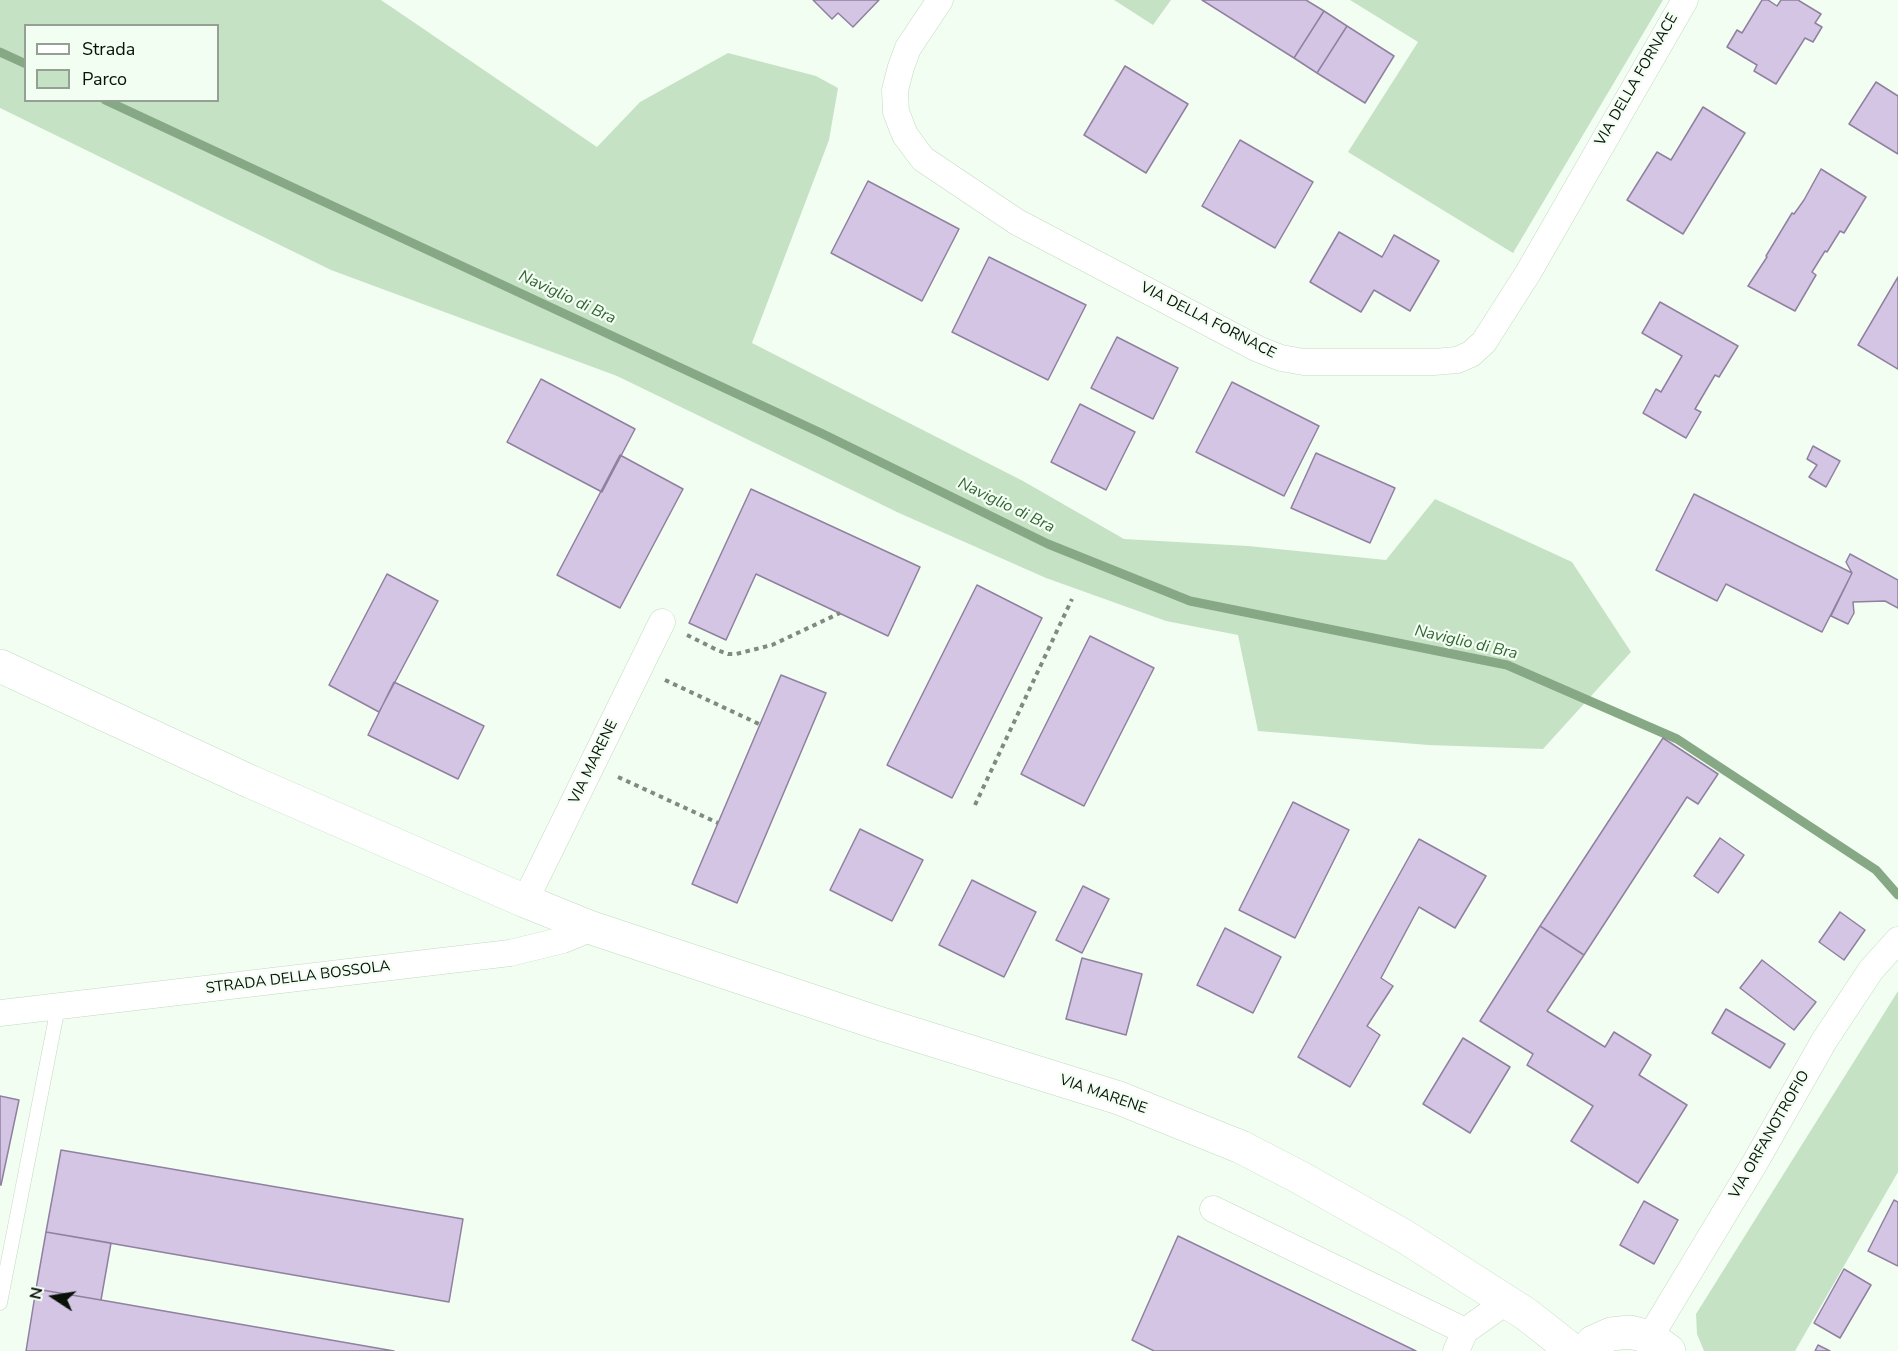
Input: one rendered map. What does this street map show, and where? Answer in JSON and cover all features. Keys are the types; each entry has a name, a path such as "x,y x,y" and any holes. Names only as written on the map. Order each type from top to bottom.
{"main road":[{"name":"VIA MARENE","path":"0,666 251,783 592,928 878,1023 1119,1098 1241,1147 1404,1236 1526,1314 1573,1351"},
{"path":"1585,1351 1593,1342 1611,1334 1630,1332 1659,1344"}],"street":[{"name":"VIA DELLA FORNACE","path":"940,0 908,48 895,90 896,112 904,135 923,159 1017,222 1258,349 1281,358 1304,362 1434,362 1457,360 1471,354 1485,342 1685,0"},
{"name":"VIA MARENE","path":"525,901 662,622"},
{"name":"STRADA DELLA BOSSOLA","path":"0,1013 510,953 563,940 592,928"},
{"name":"VIA ORFANOTROFIO","path":"1659,1344 1756,1161 1824,1041 1870,970 1898,940"},
{"path":"1213,1209 1460,1341 1506,1302"}],"lane":[{"path":"0,1304 58,1007"}],"path":[{"path":"975,805 1072,599"},
{"path":"662,622 717,650 736,654 772,645 840,613"},
{"path":"640,668 759,724"},
{"path":"592,765 718,823"}],"green space":[{"path":"0,0 381,0 597,147 640,102 728,53 816,76 838,88 829,140 752,343 1023,481 1124,539 1248,546 1386,560 1435,499 1572,562 1631,652 1543,749 1428,745 1258,731 1238,635 1166,621 1046,578 899,513 617,376 331,270 0,108"},
{"path":"1114,0 1171,0 1153,25"},
{"path":"1350,0 1663,0 1513,253 1348,152 1418,42"},
{"path":"1898,991 1898,1172 1795,1351 1704,1351 1697,1334 1696,1314"}],"building":[{"path":"813,0 879,0 853,27 838,13 832,19"},
{"path":"1202,0 1306,0 1324,11 1294,58"},
{"path":"1762,0 1768,0 1777,6 1781,0 1798,0 1821,14 1815,23 1822,27 1813,42 1805,38 1776,84 1754,71 1757,65 1727,47 1737,30 1742,33"},
{"path":"1324,11 1347,26 1317,73 1294,58"},
{"path":"1347,26 1394,56 1365,103 1317,73"},
{"path":"1125,66 1188,104 1146,173 1084,135"},
{"path":"1876,82 1898,96 1898,154 1849,124"},
{"path":"1703,107 1745,133 1683,234 1627,200 1657,152 1671,160"},
{"path":"1240,140 1313,182 1275,248 1202,206"},
{"path":"1821,169 1866,197 1844,233 1840,231 1827,252 1825,251 1812,272 1816,275 1795,311 1748,286 1792,213 1794,214 1804,200"},
{"path":"868,181 959,229 922,301 831,253"},
{"path":"1339,232 1382,257 1394,235 1439,261 1410,311 1374,290 1361,312 1310,282"},
{"path":"989,257 1086,305 1048,380 952,332"},
{"path":"1898,277 1898,369 1858,345"},
{"path":"1660,302 1738,346 1719,377 1715,375 1695,409 1701,412 1686,438 1643,413 1656,389 1661,392 1682,356 1642,333"},
{"path":"1117,337 1178,368 1153,419 1091,388"},
{"path":"541,379 635,429 602,492 507,442"},
{"path":"1232,382 1319,426 1284,496 1196,452"},
{"path":"1080,404 1135,432 1106,490 1051,462"},
{"path":"1813,446 1840,461 1826,487 1809,477 1817,465 1807,459"},
{"path":"1316,453 1395,488 1370,543 1291,508"},
{"path":"620,455 683,489 620,608 557,575"},
{"path":"751,489 920,567 888,636 756,574 726,640 689,623"},
{"path":"1694,494 1852,573 1822,632 1726,584 1717,601 1656,570"},
{"path":"1850,554 1898,580 1898,608 1885,601 1853,602 1854,613 1848,624 1831,616 1852,573 1846,562"},
{"path":"387,574 438,601 379,712 329,685"},
{"path":"977,585 1042,618 952,798 887,765"},
{"path":"1090,636 1154,668 1084,806 1021,774"},
{"path":"781,675 826,693 737,903 692,884"},
{"path":"394,682 484,726 458,779 368,735"},
{"path":"1663,738 1718,774 1698,804 1687,797 1584,955 1540,926"},
{"path":"1293,802 1349,830 1295,938 1239,910"},
{"path":"860,829 923,860 892,921 830,890"},
{"path":"1720,838 1744,855 1718,893 1694,876"},
{"path":"1419,839 1486,876 1455,928 1419,907 1381,978 1393,986 1367,1026 1380,1035 1350,1087 1298,1057"},
{"path":"972,880 1036,912 1004,977 939,945"},
{"path":"1083,886 1109,899 1082,953 1056,940"},
{"path":"1840,912 1865,930 1844,960 1819,942"},
{"path":"1540,926 1584,955 1547,1011 1605,1047 1614,1032 1651,1055 1639,1075 1687,1105 1638,1183 1571,1141 1593,1106 1527,1065 1533,1054 1480,1021"},
{"path":"1225,928 1281,957 1253,1013 1197,985"},
{"path":"1082,958 1142,974 1126,1035 1066,1019"},
{"path":"1762,960 1816,1002 1794,1030 1740,988"},
{"path":"1726,1009 1785,1044 1770,1068 1712,1033"},
{"path":"1463,1038 1510,1067 1470,1133 1423,1104"},
{"path":"0,1096 19,1100 1,1185 0,1185"},
{"path":"61,1150 463,1219 449,1302 46,1232"},
{"path":"1894,1200 1898,1202 1898,1266 1868,1251"},
{"path":"1644,1201 1678,1220 1654,1264 1620,1245"},
{"path":"46,1232 111,1243 101,1300 36,1289"},
{"path":"1178,1236 1416,1351 1154,1351 1132,1340"},
{"path":"1844,1269 1871,1285 1840,1338 1814,1323"},
{"path":"36,1289 101,1300 394,1351 26,1351"},
{"path":"1818,1345 1830,1351 1815,1351"}],"waterway":[{"name":"Naviglio di Bra","path":"0,52 24,63"},
{"name":"Naviglio di Bra","path":"109,102 821,433 1048,544 1190,601 1507,665 1677,739 1876,870 1898,895"}]}
